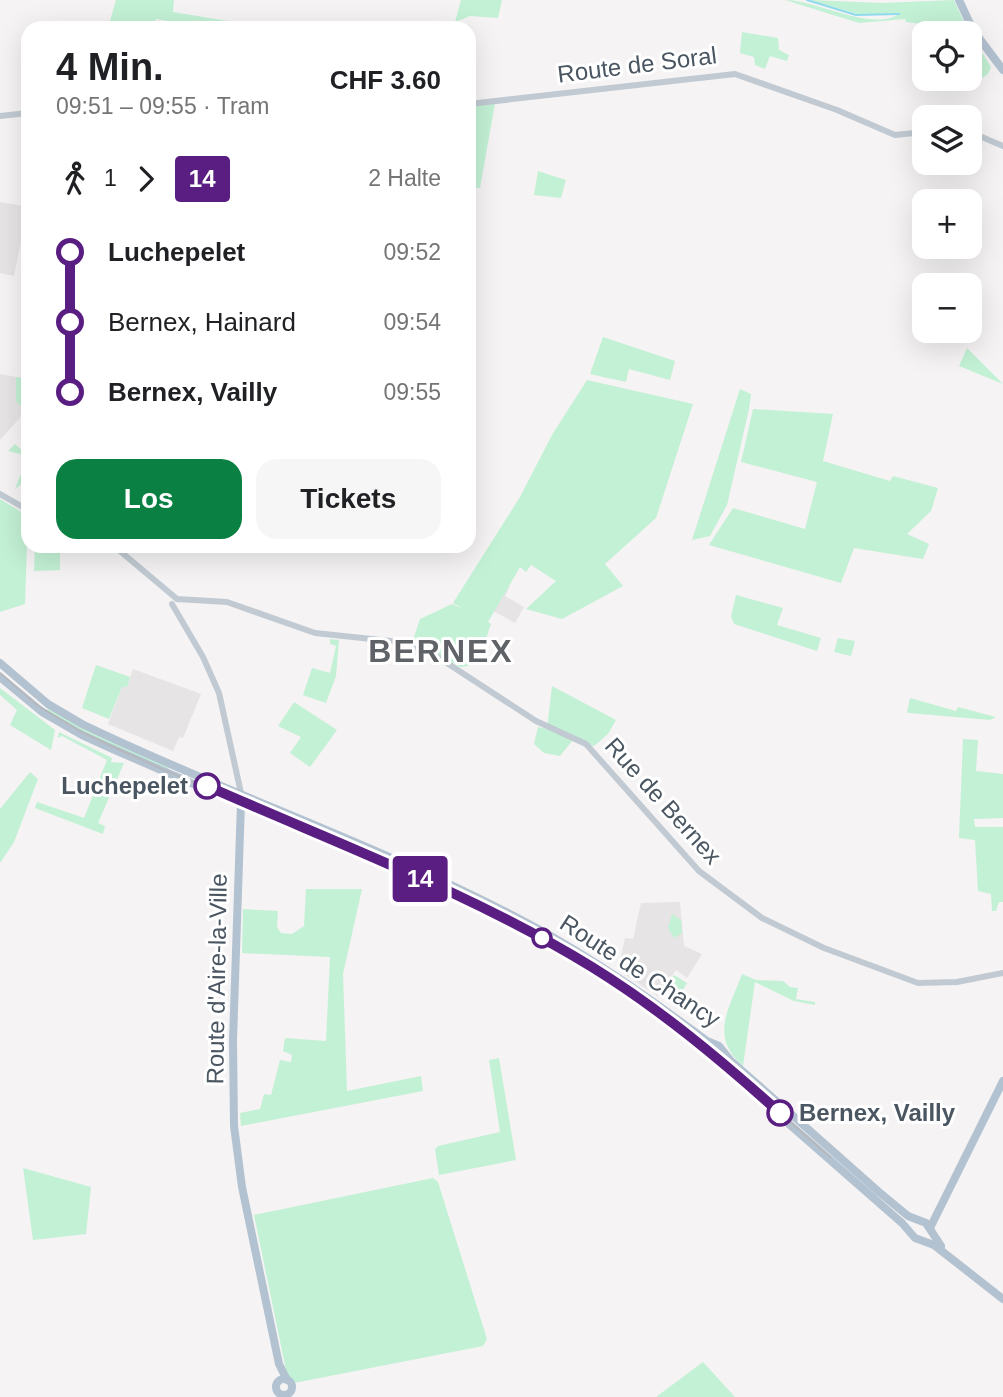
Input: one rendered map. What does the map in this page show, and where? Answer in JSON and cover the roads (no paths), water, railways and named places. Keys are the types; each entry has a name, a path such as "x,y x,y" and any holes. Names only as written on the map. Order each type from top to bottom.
{"main road":[{"path":"959,0 971,21"},
{"path":"982,36 1003,64"},
{"path":"982,38 1003,70"},
{"name":"Route de Chancy","path":"0,663 38,697 75,720 433,877 527,922 619,976 715,1044 871,1185 930,1230"},
{"name":"Route de Chancy","path":"0,677 35,707 70,730 432,887 542,941 644,1004 912,1232 915,1238 923,1240"},
{"name":"Route d'Aire-la-Ville","path":"241,793 233,1040 234,1126 242,1187 283,1381"},
{"path":"706,1055 707,1048 715,1044"},
{"path":"715,1062 723,1052"},
{"path":"991,1289 923,1240 1003,1081"},
{"path":"912,1232 939,1206"},
{"path":"930,1230 940,1245 1003,1299"},
{"path":"283,1381 292,1386 286,1395 277,1389 283,1381"}],"street":[{"name":"Route de Soral","path":"476,103 735,74 837,110 895,135 912,135"},
{"path":"0,116 21,114"},
{"path":"982,137 1003,146"},
{"path":"0,494 21,506"},
{"name":"Route d'Aire-la-Ville","path":"122,553 169,594 166,600 174,602 204,657 219,693 241,793"},
{"name":"Rue de Bernex","path":"174,602 227,602 315,633 400,642 427,650 536,721 584,743 700,872 762,918 824,948 914,982 957,982 1003,973"}],"waterway":[{"path":"807,0 856,15 899,14"}],"tram line":[{"path":"0,673 37,705 78,730 203,787 393,866 517,925 577,958 677,1026 830,1157"},
{"name":"14","path":"207,786 444,890 510,921 593,967 664,1015 780,1113"}],"place":[{"name":"Luchepelet","path":"207,786"},
{"name":"Bernex, Vailly","path":"780,1113"}],"district":[{"name":"BERNEX","path":"441,651"}]}
